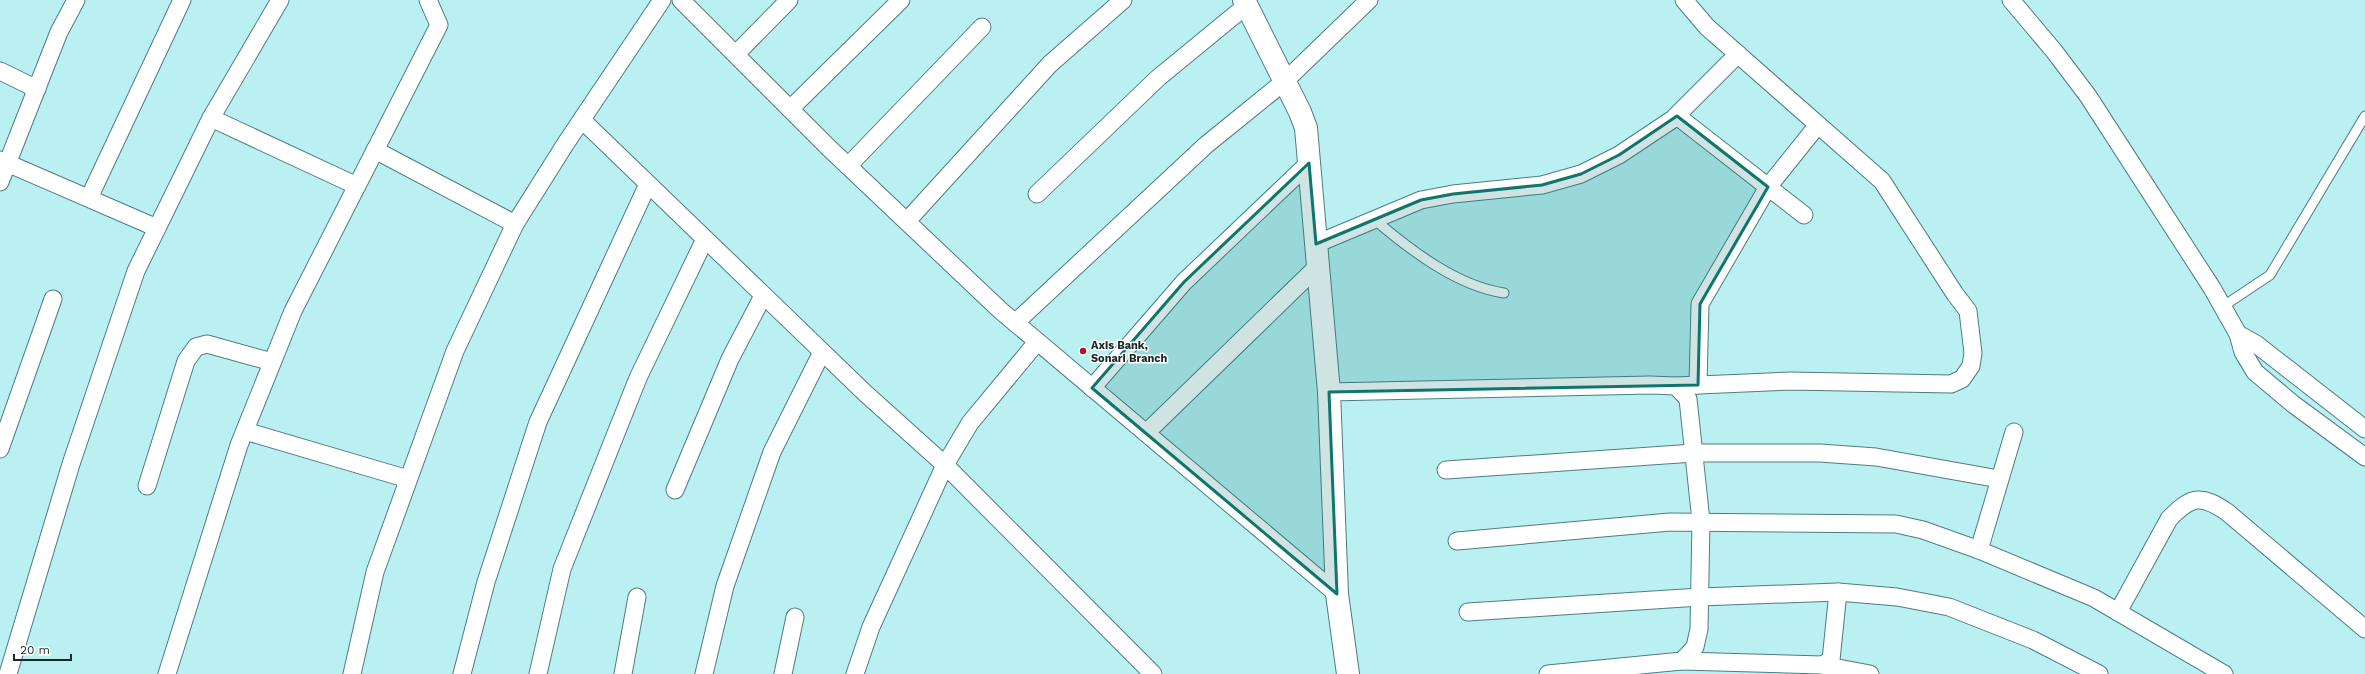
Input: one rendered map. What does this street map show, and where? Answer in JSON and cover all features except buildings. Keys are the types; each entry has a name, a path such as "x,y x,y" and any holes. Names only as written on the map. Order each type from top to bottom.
{"main road":[{"path":"1245,3 1285,81 1306,128 1329,392 1337,594 1348,674"}],"street":[{"path":"0,182 4,161 37,89 59,32 76,0"},
{"path":"89,198 182,0"},
{"path":"8,674 73,456 136,271 211,118 280,0"},
{"path":"167,674 245,431 293,310 439,24 428,0"},
{"path":"352,674 375,572 455,351 515,224 662,0"},
{"path":"681,0 848,166 1015,323 1337,594"},
{"path":"736,54 789,0"},
{"path":"790,109 901,0"},
{"path":"906,222 1050,64 1123,0"},
{"path":"1015,323 1206,145 1285,81 1369,0"},
{"path":"1329,392 1676,386 1790,381 1951,384 1962,379 1971,366 1972,353 1968,311 1955,294 1882,182 1817,126 1707,26 1684,0"},
{"path":"2011,0 2054,51 2088,96 2222,307 2238,334 2243,352 2256,372 2293,404 2365,457"},
{"path":"1038,194 1158,78 1245,3"},
{"path":"848,166 982,27"},
{"path":"1316,244 1421,200 1453,194 1542,185 1580,174 1619,155 1676,116 1738,54"},
{"path":"0,71 37,89"},
{"path":"1676,116 1804,215"},
{"path":"211,118 357,186"},
{"path":"582,120 822,352 945,465 1153,674"},
{"path":"1698,385 1700,304 1768,187 1817,126"},
{"path":"375,150 515,224"},
{"path":"4,161 157,228"},
{"path":"1092,388 1184,282 1309,163"},
{"path":"462,674 486,582 538,422 648,184"},
{"path":"538,674 562,569 638,378 705,239"},
{"path":"1146,433 1318,266"},
{"path":"675,490 730,359 764,296"},
{"path":"0,449 53,299"},
{"path":"2238,334 2256,344 2365,429"},
{"path":"855,674 871,627 945,465 970,423 1037,342"},
{"path":"147,486 186,361 196,347 207,344 272,362"},
{"path":"704,674 725,586 772,452 822,352"},
{"path":"1676,386 1688,399 1701,521 1699,629 1695,647 1682,661"},
{"path":"245,431 408,479"},
{"path":"1979,550 1998,479 2014,432"},
{"path":"1446,470 1694,453 1820,453 1876,457 1998,479"},
{"path":"2118,612 2169,519 2181,507 2194,500 2211,501 2227,512 2365,629"},
{"path":"1457,542 1670,522 1701,521 1896,524 1923,530 1979,550 2094,598 2224,674"},
{"path":"1822,664 1831,660 1834,650 1838,592"},
{"path":"1468,612 1700,597 1838,592 1897,597 1948,607 2033,640 2099,674"},
{"path":"623,674 637,597"},
{"path":"783,674 795,617"},
{"path":"1548,674 1682,661 1822,664 1870,674"}],"lane":[{"path":"2222,307 2270,275 2365,116"},
{"path":"1375,220 1410,250 1484,290 1504,293"}],"highlighted area":[{"path":"1677,116 1768,187 1700,304 1698,385 1329,392 1337,594 1092,388 1184,282 1309,163 1316,244 1421,200 1453,194 1542,185 1581,174 1619,155"}],"place":[{"name":"Axis Bank, Sonari Branch","path":"1083,351"}]}
